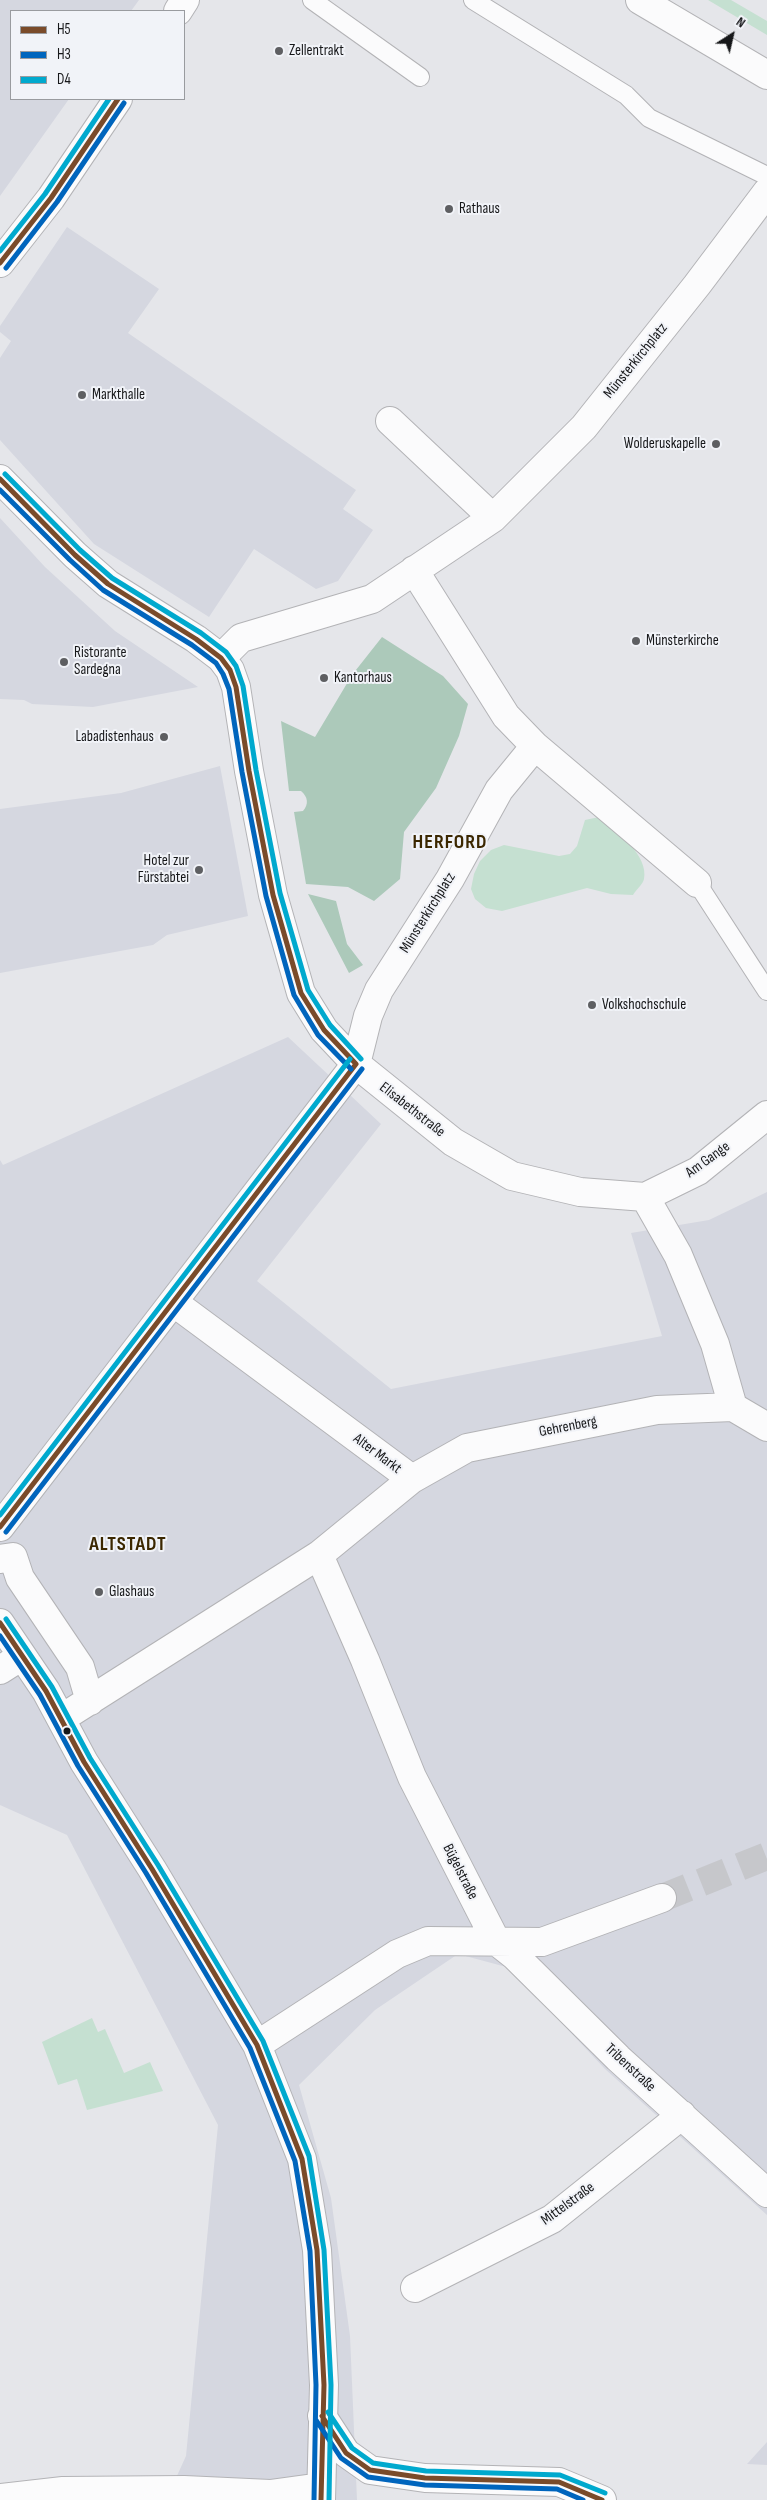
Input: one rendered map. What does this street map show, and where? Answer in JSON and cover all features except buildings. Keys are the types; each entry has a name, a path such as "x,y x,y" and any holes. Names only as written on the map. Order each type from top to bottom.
{"street":[{"path":"640,0 767,75"},
{"path":"0,263 51,198 117,100"},
{"name":"Münsterkirchplatz","path":"221,658 241,638 372,599 493,518 584,426 697,285 767,192"},
{"path":"390,421 493,518"},
{"name":"Elisabethstraße","path":"0,479 75,555 108,584 196,639 221,658 230,670 236,687 249,771 273,895 301,993 324,1030 356,1064 453,1142 512,1176 580,1192 645,1197"},
{"path":"414,570 506,716 535,746 697,883"},
{"name":"Münsterkirchplatz","path":"356,1064 368,1016 380,990 450,879 499,790 535,746"},
{"path":"0,1528 356,1064"},
{"name":"Am Gange","path":"645,1197 698,1172 767,1115"},
{"path":"645,1197 678,1255 716,1344 733,1407 767,1427"},
{"name":"Alter Markt","path":"62,1718 319,1555 412,1480 173,1302"},
{"name":"Gehrenberg","path":"412,1480 467,1448 480,1444 657,1410 733,1407"},
{"name":"Bügelstraße","path":"319,1555 365,1660 412,1777 496,1941"},
{"path":"0,1559 13,1557 20,1578 80,1667 90,1701"},
{"path":"0,1623 11,1663 62,1718 66,1731 157,1877 257,2045 302,2159 316,2250 324,2385 321,2493 270,2494 184,2490 63,2491 0,2498"},
{"path":"257,2045 397,1954 428,1941 542,1942 662,1898"},
{"name":"Tribenstraße","path":"496,1941 515,1956 618,2058 763,2187"},
{"name":"Mittelstraße","path":"415,2288 552,2219 682,2115"},
{"path":"322,2416 346,2453 370,2470 425,2478 559,2482 602,2500"}],"lane":[{"path":"312,0 420,77"},
{"path":"473,0 626,95 649,118 767,176"},
{"path":"697,883 767,991"}],"shaded area":[{"path":"0,0 139,0 132,10 10,10 10,100 68,100 0,196"},
{"name":"Markthalle","path":"67,227 159,289 128,333 356,490 343,509 373,530 338,581 316,589 254,549 209,617 94,544 0,440 0,358 11,341 0,332 0,326"},
{"path":"0,518 45,567 115,631 198,687 93,707 32,704 24,700 0,699"},
{"path":"220,766 248,916 167,935 153,945 0,973 0,809 121,793"},
{"path":"288,1037 381,1124 257,1281 391,1389 662,1336 631,1233 709,1220 767,1192 767,2215 605,2069 510,1968 458,1954 375,2010 299,2085 331,2198 350,2336 357,2500 166,2500 186,2456 218,2125 67,1835 0,1805 0,1160 3,1165"},
{"path":"767,2442 767,2465 747,2464"}],"green space":[{"path":"708,0 731,0 767,21 767,35"},
{"path":"382,637 443,676 468,704 459,736 436,788 404,832 400,879 374,901 348,887 306,884 294,812 303,811 307,801 301,791 289,791 281,721 315,737 352,675"},
{"path":"599,817 630,844 641,861 644,879 633,895 611,894 587,888 502,911 486,908 475,899 471,889 474,874 480,861 491,850 504,845 559,856 570,854 577,846 585,820"},
{"path":"308,894 336,901 347,944 363,965 349,973"},
{"path":"92,2018 98,2032 105,2029 124,2073 150,2062 163,2091 87,2110 77,2079 58,2085 42,2042"}],"tunnel":[{"path":"662,1898 767,1856"}],"transit line":[{"name":"D4","path":"0,251 45,194 108,100"},
{"name":"H5","path":"0,263 51,198 117,100"},
{"name":"H3","path":"6,268 57,202 124,103"},
{"name":"D4","path":"5,474 80,550 112,578 201,633 226,652 236,666 243,686 256,770 280,893 308,990 330,1025 361,1059"},
{"name":"H5","path":"0,479 75,555 108,584 196,639 221,658 230,670 236,687 249,771 273,895 301,993 324,1030 356,1064"},
{"name":"H3","path":"0,490 103,590 192,645 216,663 223,674 229,689 242,772 266,896 294,995 318,1035 351,1069"},
{"name":"D4","path":"0,1515 350,1059"},
{"name":"H5","path":"0,1527 356,1064"},
{"name":"H3","path":"6,1532 362,1069"},
{"name":"D4","path":"6,1619 52,1687 90,1758 158,1865 263,2041 309,2156 324,2250 331,2385 329,2500"},
{"name":"H5","path":"0,1623 46,1691 84,1762 152,1869 257,2045 302,2159 317,2250 324,2385 321,2500"},
{"name":"H3","path":"0,1636 40,1695 78,1766 146,1873 250,2048 295,2161 310,2251 316,2385 314,2500"},
{"name":"D4","path":"328,2412 352,2448 373,2463 426,2471 560,2475 605,2493"},
{"name":"H5","path":"322,2416 346,2453 370,2470 425,2478 559,2482 602,2500"},
{"name":"H3","path":"316,2420 341,2458 368,2477 425,2485 557,2489 583,2500"}],"place":[{"name":"Zellentrakt","path":"279,51"},
{"name":"Rathaus","path":"449,209"},
{"name":"Markthalle","path":"82,395"},
{"name":"Wolderuskapelle","path":"716,444"},
{"name":"Münsterkirche","path":"636,641"},
{"name":"Ristorante Sardegna","path":"64,662"},
{"name":"Kantorhaus","path":"324,678"},
{"name":"Labadistenhaus","path":"164,737"},
{"name":"Hotel zur Fürstabtei","path":"199,870"},
{"name":"Volkshochschule","path":"592,1005"},
{"name":"Glashaus","path":"99,1592"}],"district":[{"name":"HERFORD","path":"450,843"},
{"name":"ALTSTADT","path":"128,1545"}]}
